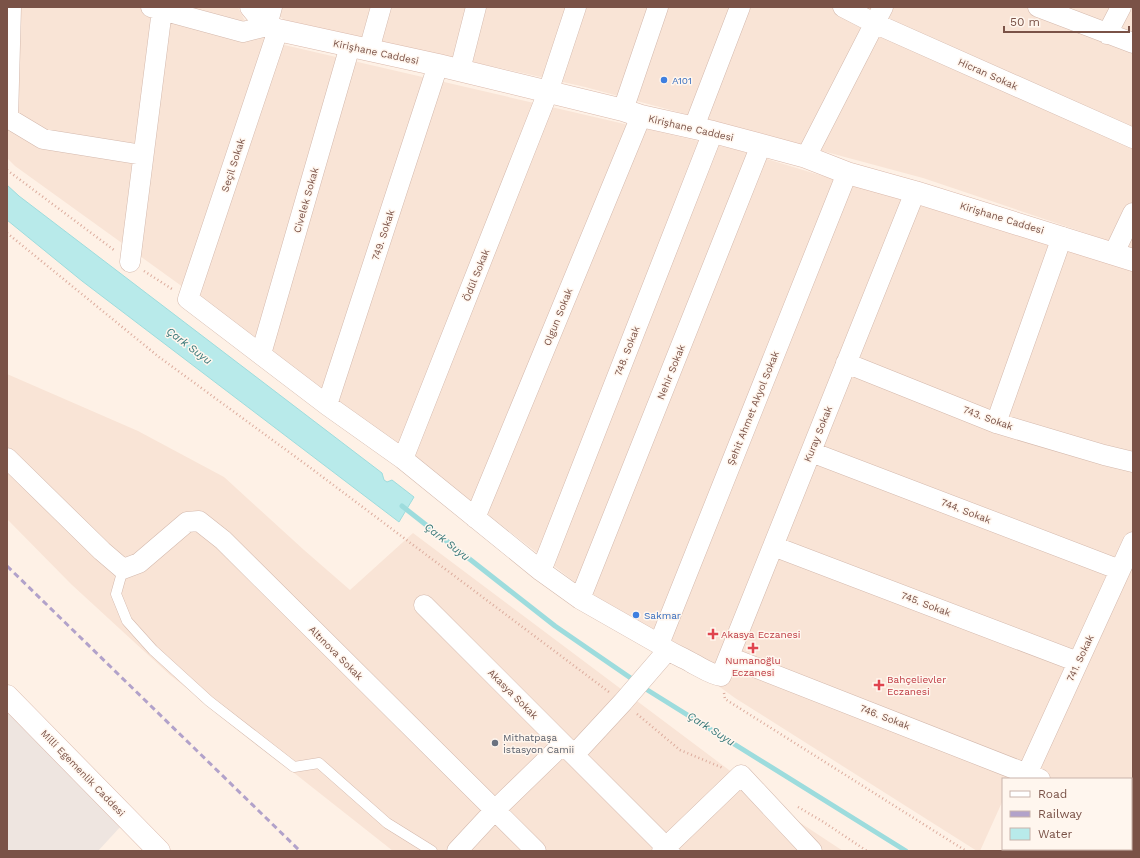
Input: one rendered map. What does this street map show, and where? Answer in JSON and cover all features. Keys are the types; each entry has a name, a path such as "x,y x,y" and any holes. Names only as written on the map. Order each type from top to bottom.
{"street":[{"path":"11,7 8,118 44,139 143,155"},
{"path":"251,7 272,21"},
{"name":"Civelek Sokak","path":"261,354 360,48 381,7"},
{"path":"460,70 476,7"},
{"name":"Ödül Sokak","path":"403,459 548,92 576,7"},
{"name":"Olgun Sokak","path":"475,518 632,113 658,7"},
{"name":"748. Sokak","path":"541,571 703,130 740,7"},
{"name":"Hicran Sokak","path":"843,7 878,15 1133,138"},
{"path":"1038,7 1133,43"},
{"path":"1107,34 1121,7"},
{"path":"130,262 143,155 157,9 243,32 272,21"},
{"path":"806,157 878,15"},
{"name":"Kirişhane Caddesi","path":"272,21 360,48 460,70 806,157 847,173 915,192 1123,256"},
{"name":"Seçil Sokak","path":"188,300 272,21"},
{"name":"749. Sokak","path":"327,405 438,65"},
{"name":"Nehir Sokak","path":"580,599 761,145"},
{"name":"Şehit Ahmet Akyol Sokak","path":"457,851 495,810 568,750 626,699 662,652 847,173"},
{"name":"Kuray Sokak","path":"721,676 915,192"},
{"path":"1123,256 1133,213"},
{"path":"996,422 1062,237"},
{"path":"188,300 327,405 403,459 541,571 580,599 662,652 692,662 710,674 721,676"},
{"name":"743. Sokak","path":"846,364 996,422 1133,462"},
{"name":"744. Sokak","path":"811,452 1120,570"},
{"path":"7,458 123,570"},
{"name":"Altınova Sokak","path":"123,570 139,563 187,522 199,521 222,540 536,851"},
{"name":"741. Sokak","path":"1033,776 1078,662 1133,542"},
{"name":"745. Sokak","path":"773,546 1078,662"},
{"name":"Akasya Sokak","path":"424,605 666,850"},
{"name":"746. Sokak","path":"729,657 1033,776"},
{"name":"Milli Egemenlik Caddesi","path":"7,696 159,851"},
{"path":"666,850 741,775 812,851"}],"lane":[{"path":"123,570 116,594 127,621 153,650 209,701 294,767 319,763 387,823 432,851"}],"path":[{"path":"7,170 130,262 188,300"},
{"path":"7,233 159,357 626,699 680,750 741,775"},
{"path":"721,676 726,699 966,851"},
{"path":"795,806 822,821 867,851"}],"shaded area":[{"path":"7,7 238,7 246,23 280,44 737,150 1133,270 1133,827 1132,778 1002,778 1002,802 980,851 977,851 735,698 572,580 418,460 219,313 15,166 7,158"},
{"path":"269,7 1133,7 1133,249 923,178 585,87 284,20"},
{"path":"7,374 138,431 224,477 350,590 413,533 793,818 843,851 393,851 170,675 71,584 7,519"},
{"path":"7,711 121,826 98,851 7,851"}],"water":[{"path":"7,185 19,196 382,473 384,480 387,482 392,480 414,497 399,522 82,281 7,220"}],"waterway":[{"name":"Çark Suyu","path":"402,506 555,626 635,681"},
{"name":"Çark Suyu","path":"641,686 906,851"}],"railway":[{"path":"7,566 300,851"}],"place":[{"name":"A101","path":"664,80"},
{"name":"Sakmar","path":"636,615"},
{"name":"Akasya Eczanesi","path":"713,634"},
{"name":"Numanoğlu Eczanesi","path":"753,648"},
{"name":"Bahçelievler Eczanesi","path":"879,685"},
{"name":"Mithatpaşa İstasyon Camii","path":"495,743"}]}
